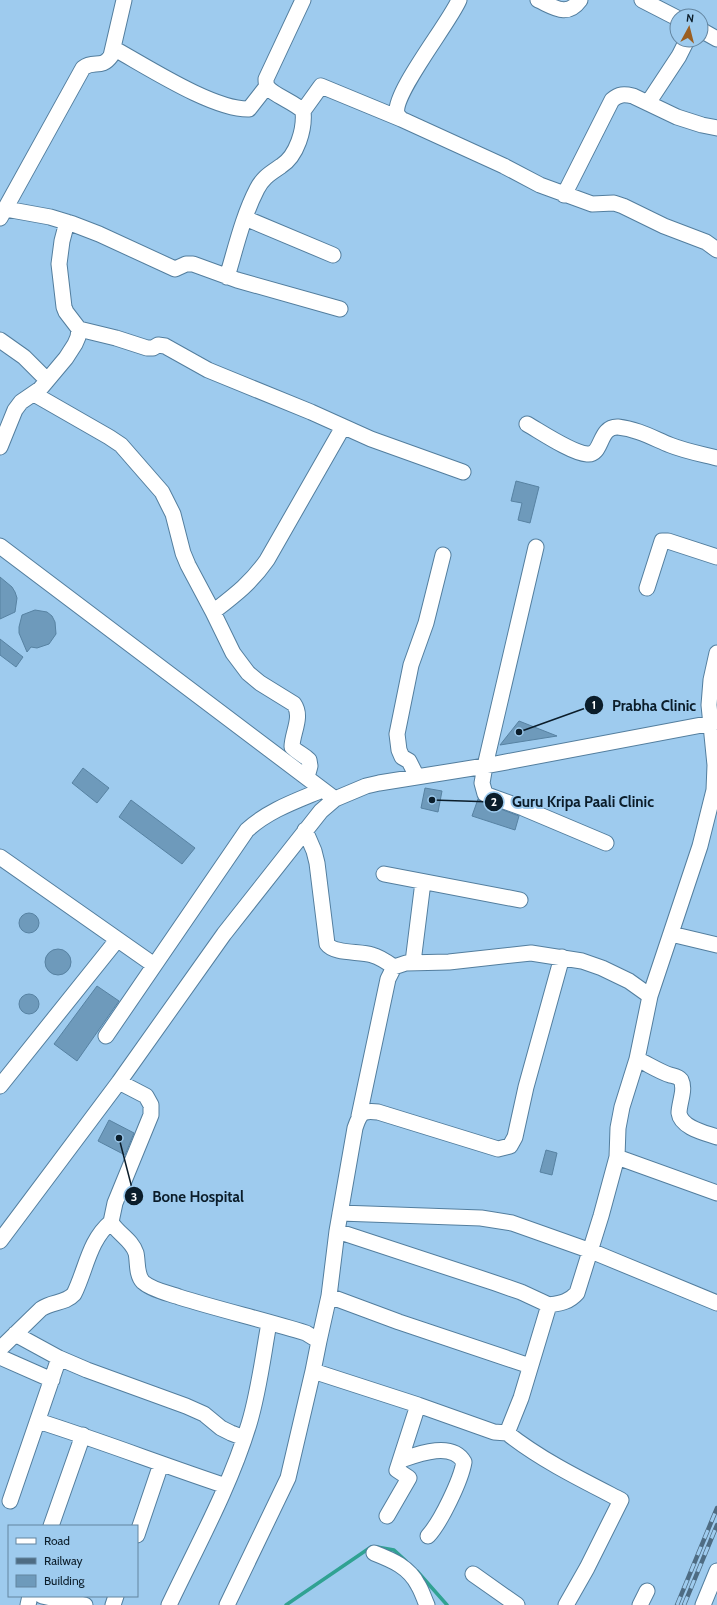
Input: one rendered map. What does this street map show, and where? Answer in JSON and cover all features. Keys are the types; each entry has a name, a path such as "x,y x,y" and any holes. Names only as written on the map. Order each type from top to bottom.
{"street":[{"path":"124,0 111,56 102,64 88,64 83,68 3,214 67,222 99,234 169,268 175,269 186,264 193,264 227,277 340,309"},
{"path":"303,0 266,79 267,86 273,92 298,106 303,111"},
{"path":"401,119 397,114 398,106 404,91 459,0"},
{"path":"538,0 564,11 571,10 580,0"},
{"path":"642,0 669,14"},
{"path":"113,48 191,91 211,100 241,110 249,109 267,86"},
{"path":"648,103 683,48"},
{"path":"227,277 252,199 264,177 282,166 294,151 303,126 303,111 321,86 401,119 564,195 592,204 614,203 664,226 706,242 717,250"},
{"path":"564,195 612,100 618,95 625,94 677,117 717,128"},
{"path":"245,218 333,256"},
{"path":"67,222 59,264 64,307 79,329 116,338 147,348 153,348 158,345 165,346 208,370 311,412 342,427 463,472"},
{"path":"0,447 15,410 21,402 34,394 47,380 75,344 78,338 79,329"},
{"path":"0,340 24,357 47,380"},
{"path":"34,394 109,437 121,446 162,492 173,514 183,554 194,580 213,612 233,653 248,673 266,687 294,704 297,708 297,719 292,747 298,753 310,760 307,777"},
{"path":"527,424 568,447 586,454 591,454 596,451 607,430 611,427 617,427 639,432 676,447 717,458"},
{"path":"213,612 245,587 263,566 342,427"},
{"path":"647,588 662,542 668,541 717,557"},
{"path":"0,546 335,799"},
{"path":"536,546 484,766 482,783 485,794 523,808 606,843"},
{"path":"417,777 409,762 402,757 399,750 397,734 411,665 426,623 442,555"},
{"path":"337,1231 502,1285 549,1305 563,1303 572,1299 577,1292 591,1251 617,1157 618,1128 622,1107 637,1059 650,996 704,832 714,790 716,765 710,691 717,653"},
{"path":"0,1241 119,1082 224,934 321,810 335,799 366,786 484,766 713,722"},
{"path":"106,1036 247,830 259,820 277,809 322,790"},
{"path":"305,830 314,851 317,863 327,944 330,948 374,955 394,967 413,962 449,962 531,953 562,957 582,961 602,968 629,981 650,996"},
{"path":"0,857 154,965"},
{"path":"384,874 520,900"},
{"path":"413,962 422,882"},
{"path":"671,934 717,945"},
{"path":"0,1086 117,940"},
{"path":"359,1116 368,1111 378,1112 498,1149 510,1146 515,1137 528,1080 562,957"},
{"path":"227,1605 288,1478 329,1296 337,1231 355,1128 359,1116 388,979 394,967"},
{"path":"637,1059 650,1064 662,1072 679,1078 683,1087 679,1113 681,1119 690,1126 717,1137"},
{"path":"0,1349 48,1304 69,1300 74,1294 94,1242 102,1230 111,1222 115,1203 151,1115 151,1105 146,1096 119,1082"},
{"path":"617,1157 717,1193"},
{"path":"340,1212 475,1217 512,1223 591,1251 717,1303"},
{"path":"111,1222 116,1230 133,1245 136,1252 139,1276 142,1281 150,1287 206,1306 306,1334 319,1341"},
{"path":"329,1296 399,1322 530,1366"},
{"path":"508,1433 549,1305"},
{"path":"169,1605 226,1486 244,1438 253,1411 269,1323"},
{"path":"15,1334 59,1358 204,1414 221,1428 244,1438"},
{"path":"0,1357 52,1380"},
{"path":"10,1501 59,1358"},
{"path":"313,1371 418,1405 494,1432 508,1433 521,1444 621,1500 587,1568 566,1605"},
{"path":"387,1516 409,1478 397,1470 418,1405"},
{"path":"38,1421 83,1435 226,1486"},
{"path":"51,1525 83,1435"},
{"path":"401,1460 442,1450 456,1454 461,1457 464,1462 461,1474 442,1517 428,1536"},
{"path":"138,1532 161,1464"},
{"path":"374,1553 391,1560 409,1573 419,1586 427,1605"},
{"path":"704,1605 717,1571"},
{"path":"473,1574 517,1605"},
{"path":"640,1605 647,1591"},
{"path":"47,1597 85,1605"}],"building":[{"path":"516,481 539,487 530,523 518,520 522,503 511,501"},
{"path":"0,577 12,587 17,598 15,612 0,619"},
{"path":"35,610 47,612 52,616 55,622 56,634 49,644 37,648 31,647 27,652 19,633 19,627 22,615"},
{"path":"0,639 23,657 16,667 0,655"},
{"path":"519,721 557,736 500,745"},
{"path":"83,768 109,788 97,803 72,783"},
{"path":"425,788 442,791 438,812 421,808"},
{"path":"478,799 482,802 519,816 515,830 472,816"},
{"path":"131,800 195,848 182,864 119,817"},
{"path":"29,913 36,916 39,923 36,930 29,933 22,930 19,923 22,916"},
{"path":"58,949 67,953 71,962 67,971 58,975 49,971 45,962 49,953"},
{"path":"97,986 119,1001 77,1061 54,1044"},
{"path":"29,994 36,997 39,1004 36,1011 29,1014 22,1011 19,1004 22,997"},
{"path":"109,1120 134,1133 125,1155 98,1141"},
{"path":"546,1150 557,1153 552,1175 540,1172"}],"waterway":[{"path":"286,1605 371,1547"},
{"path":"377,1547 394,1550 406,1561"},
{"path":"417,1571 447,1605"}],"railway":[{"path":"677,1605 717,1508"},
{"path":"684,1605 717,1525"}],"place":[{"name":"Prabha Clinic","path":"519,732"},
{"name":"Guru Kripa Paali Clinic","path":"432,800"},
{"name":"Bone Hospital","path":"119,1138"}]}
